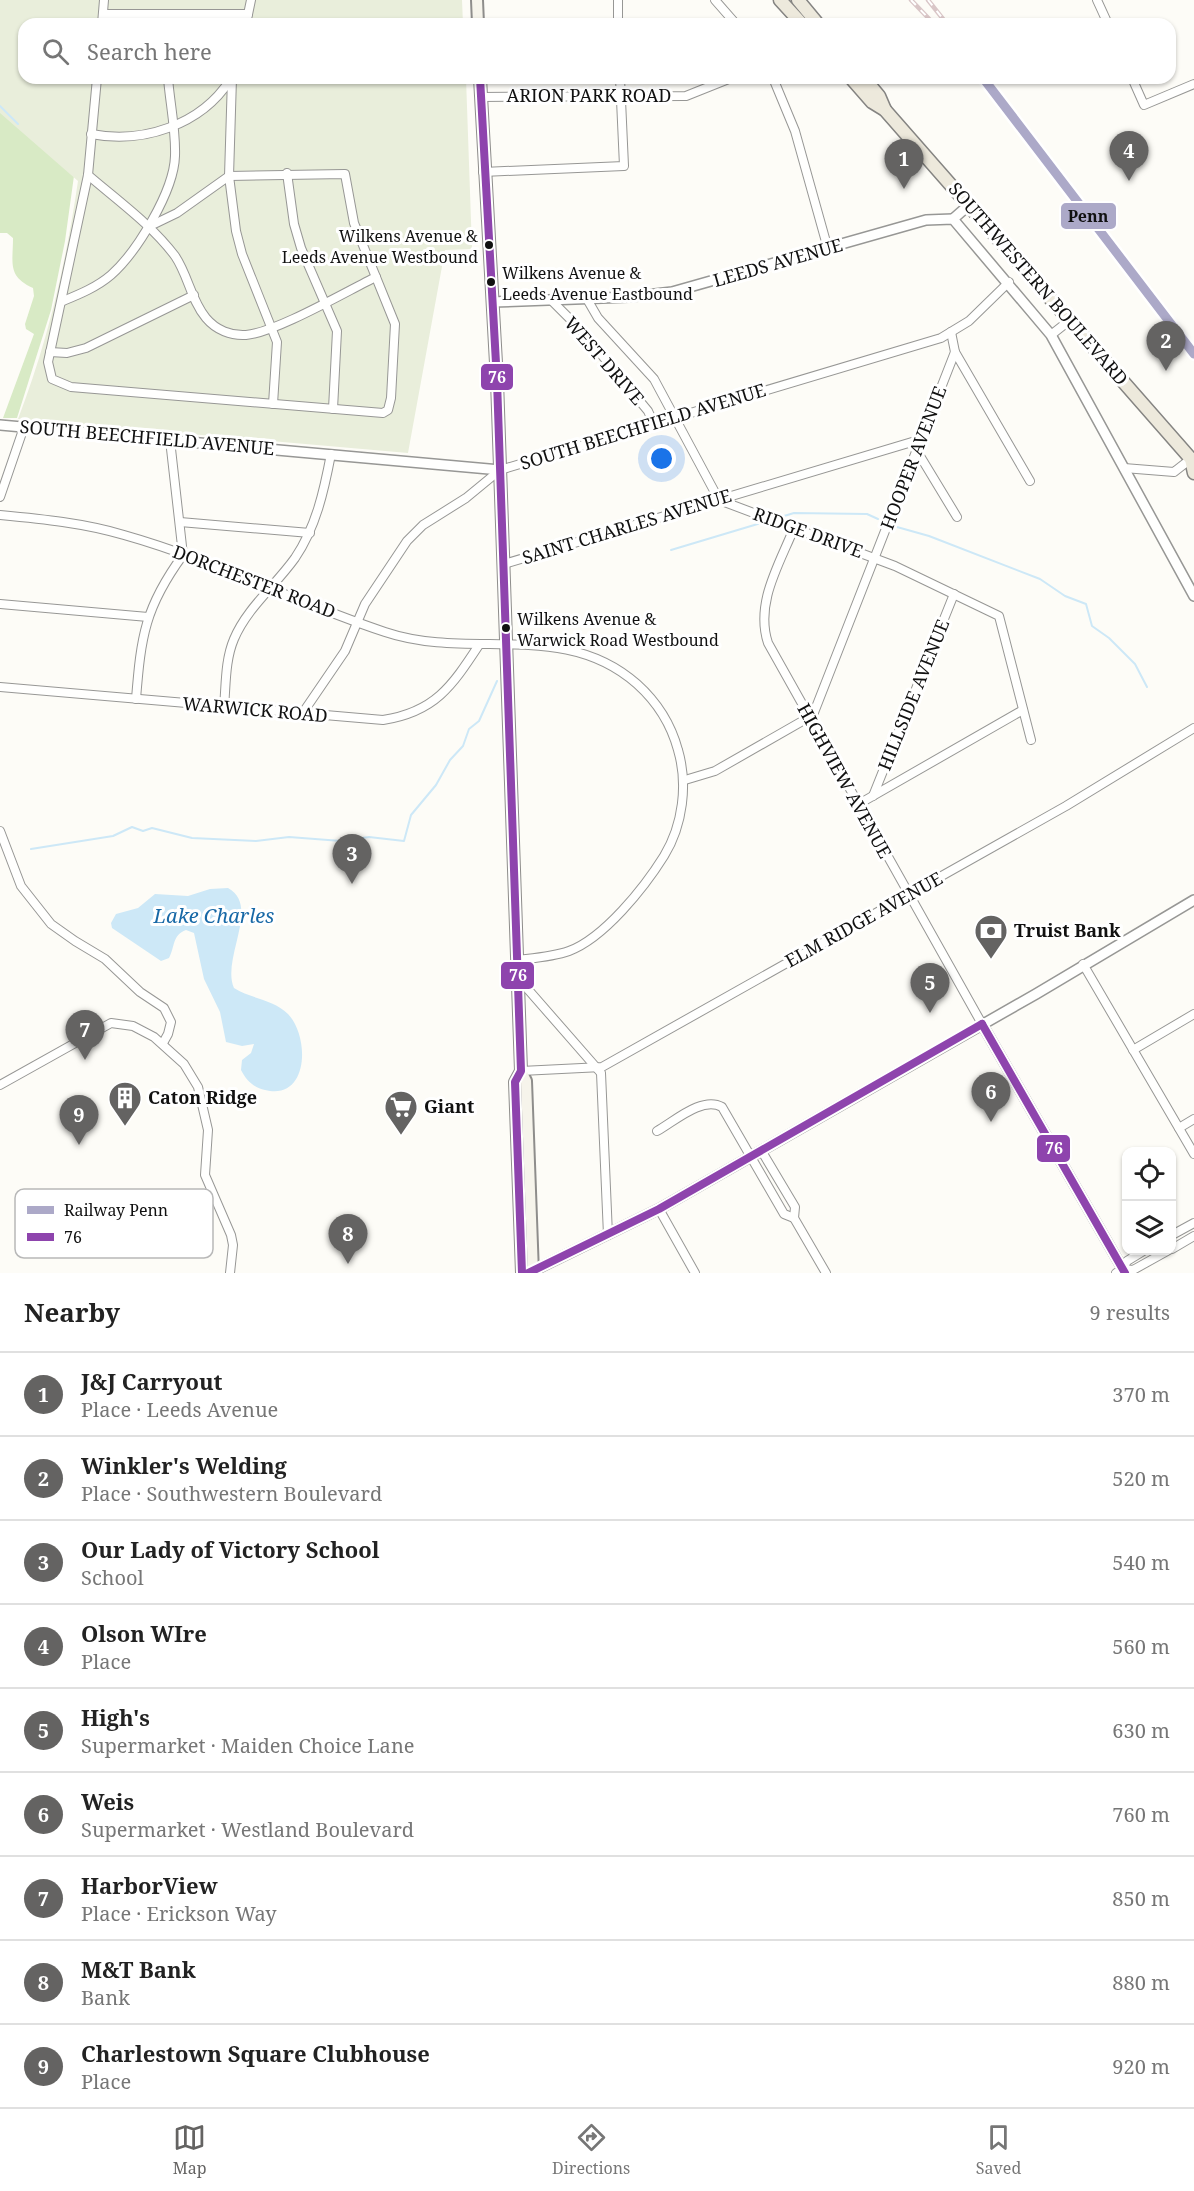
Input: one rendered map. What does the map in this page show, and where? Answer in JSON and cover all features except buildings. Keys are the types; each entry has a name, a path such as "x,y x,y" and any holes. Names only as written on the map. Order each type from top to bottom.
{"main road":[{"path":"477,0 478,18"},
{"path":"780,0 796,18"},
{"path":"798,0 813,18"},
{"path":"480,84 483,172 493,302 508,646 521,1071 515,1082 529,1273"},
{"name":"SOUTHWESTERN BOULEVARD","path":"856,84 872,102 885,110 1193,459 1194,473"},
{"name":"SOUTHWESTERN BOULEVARD","path":"869,84 879,96 885,110"}],"street":[{"path":"103,18 104,0"},
{"path":"247,18 251,0"},
{"path":"618,0 618,18"},
{"path":"715,0 731,18"},
{"path":"1097,0 1105,18"},
{"path":"103,14 147,18"},
{"path":"195,18 248,14"},
{"path":"96,84 88,175 63,301 50,352 48,368 52,379 71,387 383,413 390,405 395,324 354,223 345,174 287,173 229,176 177,213 148,227"},
{"path":"63,301 93,287 111,275 124,262 148,227 168,187 174,166 169,84"},
{"path":"92,134 134,137 173,126 207,107 226,84"},
{"path":"231,84 229,176 236,231 242,254 278,348 273,404"},
{"path":"483,172 624,166 621,84"},
{"name":"ARION PARK ROAD","path":"480,97 692,95 717,84"},
{"path":"776,84 795,130 828,249"},
{"path":"1135,84 1144,105 1194,84"},
{"path":"287,173 294,224 337,331 333,409"},
{"path":"88,175 148,227 176,258 205,317 220,330 230,334 249,335 271,328 376,277"},
{"path":"969,205 952,219 1009,282 1051,335 1194,596"},
{"name":"LEEDS AVENUE","path":"493,302 587,299 672,292 926,220 952,219"},
{"name":"SOUTH BEECHFIELD AVENUE","path":"0,425 500,470 930,342 969,321 1009,282"},
{"path":"50,352 67,353 86,348 194,295"},
{"path":"587,299 598,318 654,379 719,500"},
{"name":"WEST DRIVE","path":"551,300 581,330 648,411 654,424"},
{"path":"1051,335 1070,320"},
{"path":"951,332 955,352 1030,481"},
{"name":"HOOPER AVENUE","path":"809,718 813,715 955,352"},
{"path":"0,497 24,427"},
{"name":"SAINT CHARLES AVENUE","path":"504,564 922,439"},
{"path":"136,699 143,634 148,617 160,588 183,555 170,440"},
{"path":"917,451 957,517"},
{"path":"224,707 228,654 233,641 247,616 294,559 309,533 323,494 331,454"},
{"path":"1124,468 1174,472 1193,459"},
{"path":"302,714 345,651 378,582 407,541 423,525 466,498 500,470"},
{"name":"RIDGE DRIVE","path":"719,500 875,558 999,616 1031,740"},
{"name":"DORCHESTER ROAD","path":"0,515 96,527 183,555 357,622 421,641 548,646 578,651 606,663 648,695 673,733 685,780"},
{"path":"180,522 309,533"},
{"name":"HIGHVIEW AVENUE","path":"794,528 764,603 763,622 768,643 982,1024"},
{"name":"HILLSIDE AVENUE","path":"873,796 954,594"},
{"path":"0,604 148,617"},
{"name":"WARWICK ROAD","path":"0,687 369,720 397,718 430,704 448,689 479,645"},
{"path":"857,805 1023,710"},
{"path":"517,960 571,951 604,928 666,852 678,822 685,780 715,771 809,718"},
{"name":"ELM RIDGE AVENUE","path":"521,1071 602,1067 909,896 1084,795 1194,728"},
{"path":"0,831 21,886 51,924 105,959 140,992 164,1008 171,1022 163,1043"},
{"path":"529,1273 659,1209 1194,900"},
{"path":"1083,964 1194,1154"},
{"path":"518,978 601,1073 608,1235"},
{"path":"1133,1050 1194,1014"},
{"path":"0,1085 111,1023 133,1026 163,1043 184,1064 203,1103 208,1130 205,1175 211,1189"},
{"path":"982,1024 1122,1272"},
{"path":"657,1131 705,1104 714,1104 726,1110 784,1214 794,1218"},
{"path":"1179,1128 1194,1119"},
{"path":"761,1150 795,1207 794,1218 826,1273"},
{"path":"213,1193 231,1235 233,1245 230,1273"},
{"path":"659,1209 695,1273"},
{"path":"1176,1233 1194,1223"},
{"path":"1176,1246 1194,1236"},
{"path":"1122,1272 1127,1261 1137,1255"},
{"path":"1122,1272 1133,1270 1161,1255"}],"green space":[{"path":"0,0 18,18 18,84 28,84 77,154 65,241 51,310 17,418 3,418 34,334 26,329 25,324 34,296 33,288 19,279 13,268 13,238 7,233 0,233"},
{"path":"0,0 462,0 463,18 18,18 18,84 466,84 472,249 445,250 408,453 18,419 55,302 78,181 0,113"}],"water":[{"name":"Lake Charles","path":"228,888 237,896 241,907 241,920 232,963 231,976 234,988 282,1009 295,1024 300,1037 301,1065 297,1077 290,1086 280,1091 257,1087 241,1070 242,1060 251,1053 254,1044 242,1046 226,1042 220,1012 204,979 194,933 186,930 181,932 176,938 169,958 161,961 112,928 111,923 116,914 138,908 155,894 188,896 210,889"}],"waterway":[{"path":"0,106 18,124"},
{"path":"784,516 794,513 867,514 878,519"},
{"path":"671,550 761,523"},
{"path":"897,527 929,536 1040,579 1065,596 1086,604 1092,626 1109,638 1135,664 1147,687"},
{"path":"31,849 113,836 132,827 143,831 152,828 192,838 256,841 289,837 341,841 369,837 404,841 411,815 436,785 450,760 463,746 469,729 479,721 497,681"}],"railway":[{"path":"911,0 928,18"},
{"path":"928,0 942,18"},
{"path":"993,84 1194,347"}],"rail line":[{"name":"Penn","path":"988,84 1194,354"}],"transit line":[{"name":"76","path":"480,84 497,381 521,1071 515,1082 522,1273"},
{"name":"76","path":"982,1024 1125,1273"},
{"name":"76","path":"528,1273 659,1209 982,1024"}],"place":[{"name":"Olson WIre","path":"1129,181"},
{"name":"J&J Carryout","path":"904,189"},
{"name":"Wilkens Avenue & Leeds Avenue Westbound","path":"489,245"},
{"name":"Wilkens Avenue & Leeds Avenue Eastbound","path":"491,282"},
{"name":"Winkler's Welding","path":"1166,371"},
{"name":"Wilkens Avenue & Warwick Road Westbound","path":"506,628"},
{"name":"Our Lady of Victory School","path":"352,884"},
{"name":"Truist Bank","path":"991,960"},
{"name":"High's","path":"930,1013"},
{"name":"HarborView","path":"85,1060"},
{"name":"Weis","path":"991,1122"},
{"name":"Caton Ridge","path":"125,1127"},
{"name":"Giant","path":"401,1136"},
{"name":"Charlestown Square Clubhouse","path":"79,1145"},
{"name":"M&T Bank","path":"348,1264"}]}
